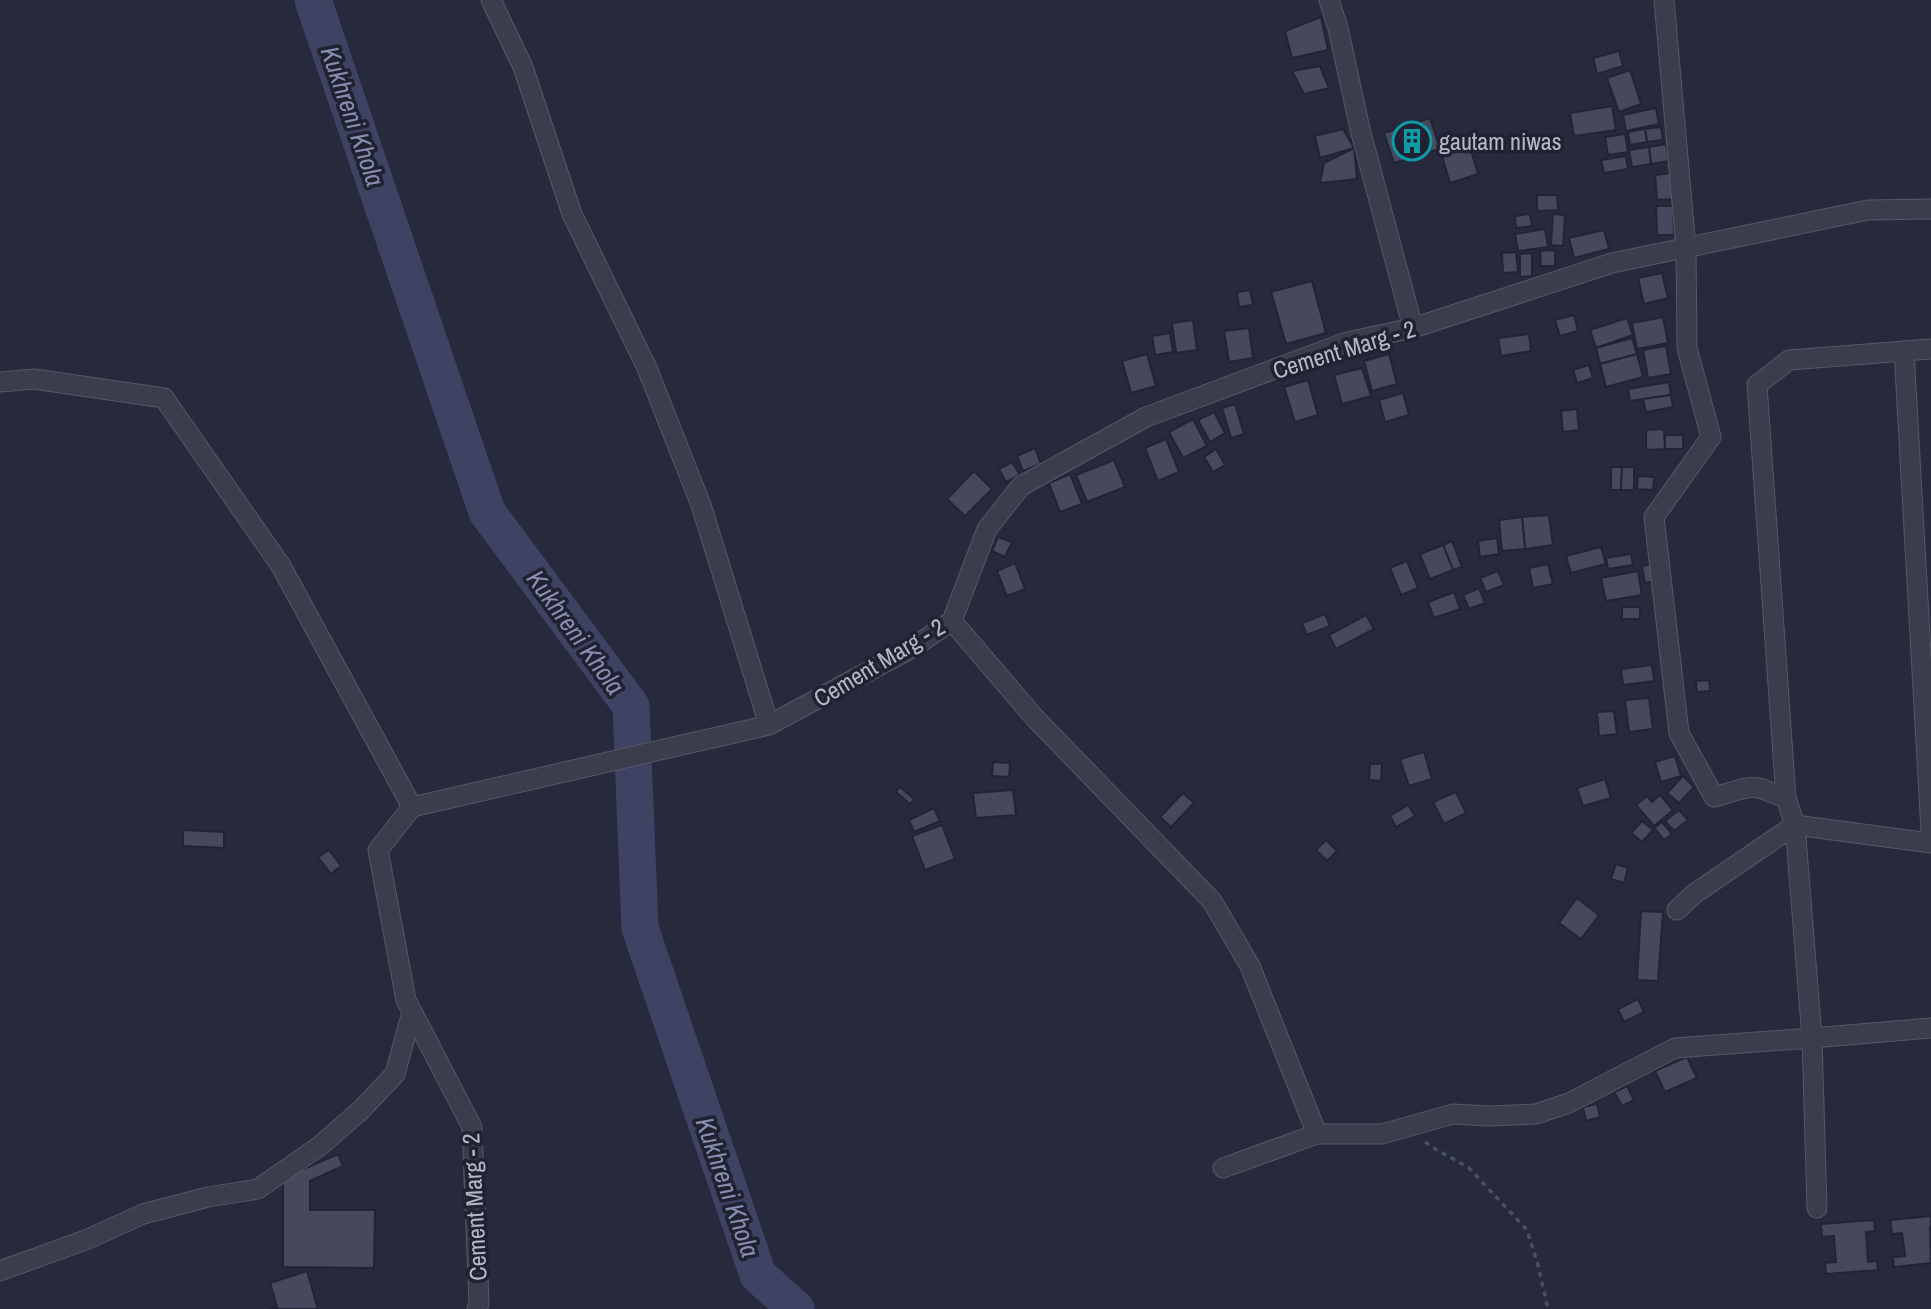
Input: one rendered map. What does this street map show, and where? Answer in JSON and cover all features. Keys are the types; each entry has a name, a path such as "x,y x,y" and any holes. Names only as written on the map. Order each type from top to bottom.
{"street":[{"path":"491,0 523,67 572,214 647,368 701,505 769,725"},
{"path":"1329,0 1413,328"},
{"path":"1664,0 1686,248 1687,348 1711,438 1654,517 1678,733 1714,797 1749,788 1761,788 1786,799"},
{"name":"Cement Marg - 2","path":"477,1309 472,1127 407,1000 378,850 411,807 769,725 912,648 952,621 987,529 1021,486 1146,417 1347,342 1413,328 1612,263 1868,210 1931,209"},
{"path":"1817,1208 1812,1038 1795,825 1786,799 1757,385 1789,360 1931,349"},
{"path":"1903,351 1931,831"},
{"path":"0,382 34,379 164,398 281,566 411,807"},
{"path":"952,621 1034,718 1212,901 1250,966 1317,1134"},
{"path":"1677,910 1694,894 1795,825 1931,843"},
{"path":"0,1270 88,1239 143,1214 208,1197 258,1189 321,1145 361,1110 395,1074 412,1012"},
{"path":"1223,1168 1317,1134 1382,1134 1453,1114 1536,1114 1569,1103 1675,1048 1931,1028"}],"path":[{"path":"1408,1127 1432,1147 1469,1167 1527,1230 1548,1309"}],"building":[{"path":"1321,17 1328,50 1292,58 1285,31"},
{"path":"1619,51 1623,66 1597,74 1593,58"},
{"path":"1320,66 1329,88 1304,94 1292,71"},
{"path":"1630,70 1641,104 1619,112 1607,78"},
{"path":"1612,106 1616,130 1574,136 1570,113"},
{"path":"1656,108 1659,124 1626,131 1623,115"},
{"name":"gautam niwas","path":"1430,118 1440,149 1394,163 1384,133"},
{"path":"1661,127 1663,140 1647,142 1645,129"},
{"path":"1343,129 1354,148 1320,158 1315,136"},
{"path":"1645,129 1647,142 1630,145 1628,132"},
{"path":"1625,134 1628,152 1608,155 1605,137"},
{"path":"1468,140 1478,174 1450,183 1440,149"},
{"path":"1666,144 1669,161 1651,164 1649,147"},
{"path":"1649,147 1651,164 1632,167 1629,150"},
{"path":"1354,148 1357,179 1320,183 1324,163"},
{"path":"1626,156 1628,169 1604,173 1601,160"},
{"path":"1673,173 1675,199 1657,200 1655,175"},
{"path":"1537,195 1557,195 1558,210 1537,211"},
{"path":"1656,206 1673,206 1674,235 1657,235"},
{"path":"1530,214 1532,226 1516,228 1515,216"},
{"path":"1553,214 1565,215 1563,246 1551,245"},
{"path":"1545,229 1548,247 1518,251 1515,234"},
{"path":"1604,230 1609,249 1574,258 1569,238"},
{"path":"1555,250 1555,266 1541,266 1540,251"},
{"path":"1516,252 1518,272 1503,273 1502,253"},
{"path":"1532,253 1532,276 1520,277 1520,254"},
{"path":"1662,273 1668,298 1644,304 1638,278"},
{"path":"1312,281 1326,333 1286,344 1271,292"},
{"path":"1250,290 1253,305 1239,307 1237,292"},
{"path":"1574,315 1578,331 1560,336 1555,320"},
{"path":"1663,317 1668,343 1637,349 1632,323"},
{"path":"1627,318 1633,335 1596,348 1590,330"},
{"path":"1193,320 1197,350 1176,353 1172,323"},
{"path":"1249,328 1253,358 1229,362 1224,331"},
{"path":"1170,333 1173,352 1155,355 1152,336"},
{"path":"1529,334 1531,351 1501,356 1498,338"},
{"path":"1632,338 1637,354 1600,364 1596,348"},
{"path":"1666,346 1671,374 1648,378 1643,350"},
{"path":"1147,354 1156,386 1131,393 1122,361"},
{"path":"1389,354 1397,384 1372,391 1364,361"},
{"path":"1637,354 1643,377 1606,387 1600,364"},
{"path":"1589,365 1593,378 1577,383 1573,370"},
{"path":"1362,368 1371,396 1342,404 1334,375"},
{"path":"1308,380 1318,415 1295,422 1284,387"},
{"path":"1669,382 1671,395 1630,401 1628,389"},
{"path":"1403,393 1409,415 1385,422 1379,400"},
{"path":"1671,395 1673,407 1646,412 1643,399"},
{"path":"1235,404 1244,434 1231,438 1222,408"},
{"path":"1577,409 1579,430 1563,432 1561,411"},
{"path":"1214,412 1225,433 1210,442 1198,420"},
{"path":"1193,419 1207,446 1183,458 1169,432"},
{"path":"1664,429 1665,449 1646,450 1646,430"},
{"path":"1665,435 1683,435 1683,449 1665,449"},
{"path":"1166,439 1179,472 1158,481 1145,448"},
{"path":"1035,448 1041,464 1023,471 1017,456"},
{"path":"1216,449 1225,465 1213,472 1204,457"},
{"path":"1114,460 1125,487 1087,502 1076,475"},
{"path":"1012,462 1020,475 1006,482 999,469"},
{"path":"1611,467 1622,467 1621,490 1611,490"},
{"path":"1622,467 1634,467 1634,490 1621,490"},
{"path":"974,471 992,489 965,516 947,499"},
{"path":"1070,474 1082,504 1060,512 1049,483"},
{"path":"1638,476 1654,477 1653,490 1637,489"},
{"path":"1549,515 1553,545 1525,549 1522,517"},
{"path":"1522,517 1525,549 1502,551 1499,520"},
{"path":"998,537 1012,542 1005,557 992,551"},
{"path":"1497,538 1499,554 1480,557 1478,541"},
{"path":"1452,541 1462,567 1453,570 1443,545"},
{"path":"1443,545 1453,570 1430,579 1420,554"},
{"path":"1601,547 1606,564 1571,573 1566,556"},
{"path":"1631,554 1633,565 1608,569 1606,558"},
{"path":"1407,561 1418,588 1401,595 1390,568"},
{"path":"1015,563 1025,589 1007,596 997,571"},
{"path":"1548,564 1553,584 1533,588 1529,568"},
{"path":"1653,564 1656,581 1645,583 1642,566"},
{"path":"1498,571 1504,585 1486,592 1480,578"},
{"path":"1638,571 1642,595 1606,601 1601,578"},
{"path":"1479,588 1485,603 1469,609 1463,595"},
{"path":"1454,592 1460,609 1434,618 1428,602"},
{"path":"1622,607 1640,607 1640,619 1622,619"},
{"path":"1325,614 1330,626 1307,635 1302,623"},
{"path":"1366,615 1374,629 1336,649 1329,635"},
{"path":"1652,665 1654,681 1623,685 1621,669"},
{"path":"1709,680 1710,691 1697,692 1696,681"},
{"path":"1649,698 1653,729 1629,732 1625,700"},
{"path":"1614,711 1617,734 1599,736 1597,712"},
{"path":"1424,752 1432,779 1409,786 1400,759"},
{"path":"1675,756 1681,776 1661,782 1655,762"},
{"path":"993,762 1010,763 1009,777 992,776"},
{"path":"1370,764 1382,764 1381,781 1369,780"},
{"path":"1683,776 1694,787 1679,803 1667,793"},
{"path":"1605,779 1611,798 1583,806 1577,788"},
{"path":"900,787 914,799 910,804 896,792"},
{"path":"1013,790 1016,815 976,818 973,793"},
{"path":"1456,792 1466,813 1444,824 1433,802"},
{"path":"1183,793 1194,803 1171,827 1160,817"},
{"path":"1660,795 1673,810 1654,826 1636,805 1647,796 1652,802"},
{"path":"1408,805 1415,816 1396,827 1390,816"},
{"path":"934,808 940,821 914,832 909,820"},
{"path":"1679,810 1688,820 1674,831 1665,821"},
{"path":"1642,821 1653,830 1642,842 1631,833"},
{"path":"1662,822 1672,834 1664,840 1654,828"},
{"path":"942,825 955,859 925,870 912,836"},
{"path":"183,830 224,832 224,848 183,846"},
{"path":"1326,840 1337,851 1327,861 1316,850"},
{"path":"329,850 341,866 331,874 318,857"},
{"path":"1616,864 1628,868 1624,883 1611,879"},
{"path":"1577,898 1599,915 1581,939 1559,923"},
{"path":"1641,911 1663,912 1658,981 1637,980"},
{"path":"1638,999 1644,1012 1624,1022 1618,1009"},
{"path":"1687,1057 1697,1078 1665,1092 1655,1071"},
{"path":"1627,1086 1634,1100 1622,1106 1614,1092"},
{"path":"1597,1104 1600,1117 1586,1121 1583,1107"},
{"path":"338,1154 343,1166 310,1181 310,1210 375,1210 374,1268 283,1267 283,1178"},
{"path":"1931,1216 1931,1263 1894,1267 1893,1257 1905,1256 1902,1233 1892,1234 1890,1220"},
{"path":"1874,1220 1875,1231 1866,1232 1868,1262 1877,1261 1878,1270 1826,1274 1825,1263 1836,1262 1834,1236 1822,1237 1821,1224"},
{"path":"307,1271 318,1309 270,1309 277,1307 270,1283"}],"waterway":[{"name":"Kukhreni Khola","path":"313,0 487,512 631,706 640,928 758,1275 796,1309"}],"place":[{"name":"gautam niwas","path":"1412,141"}]}
